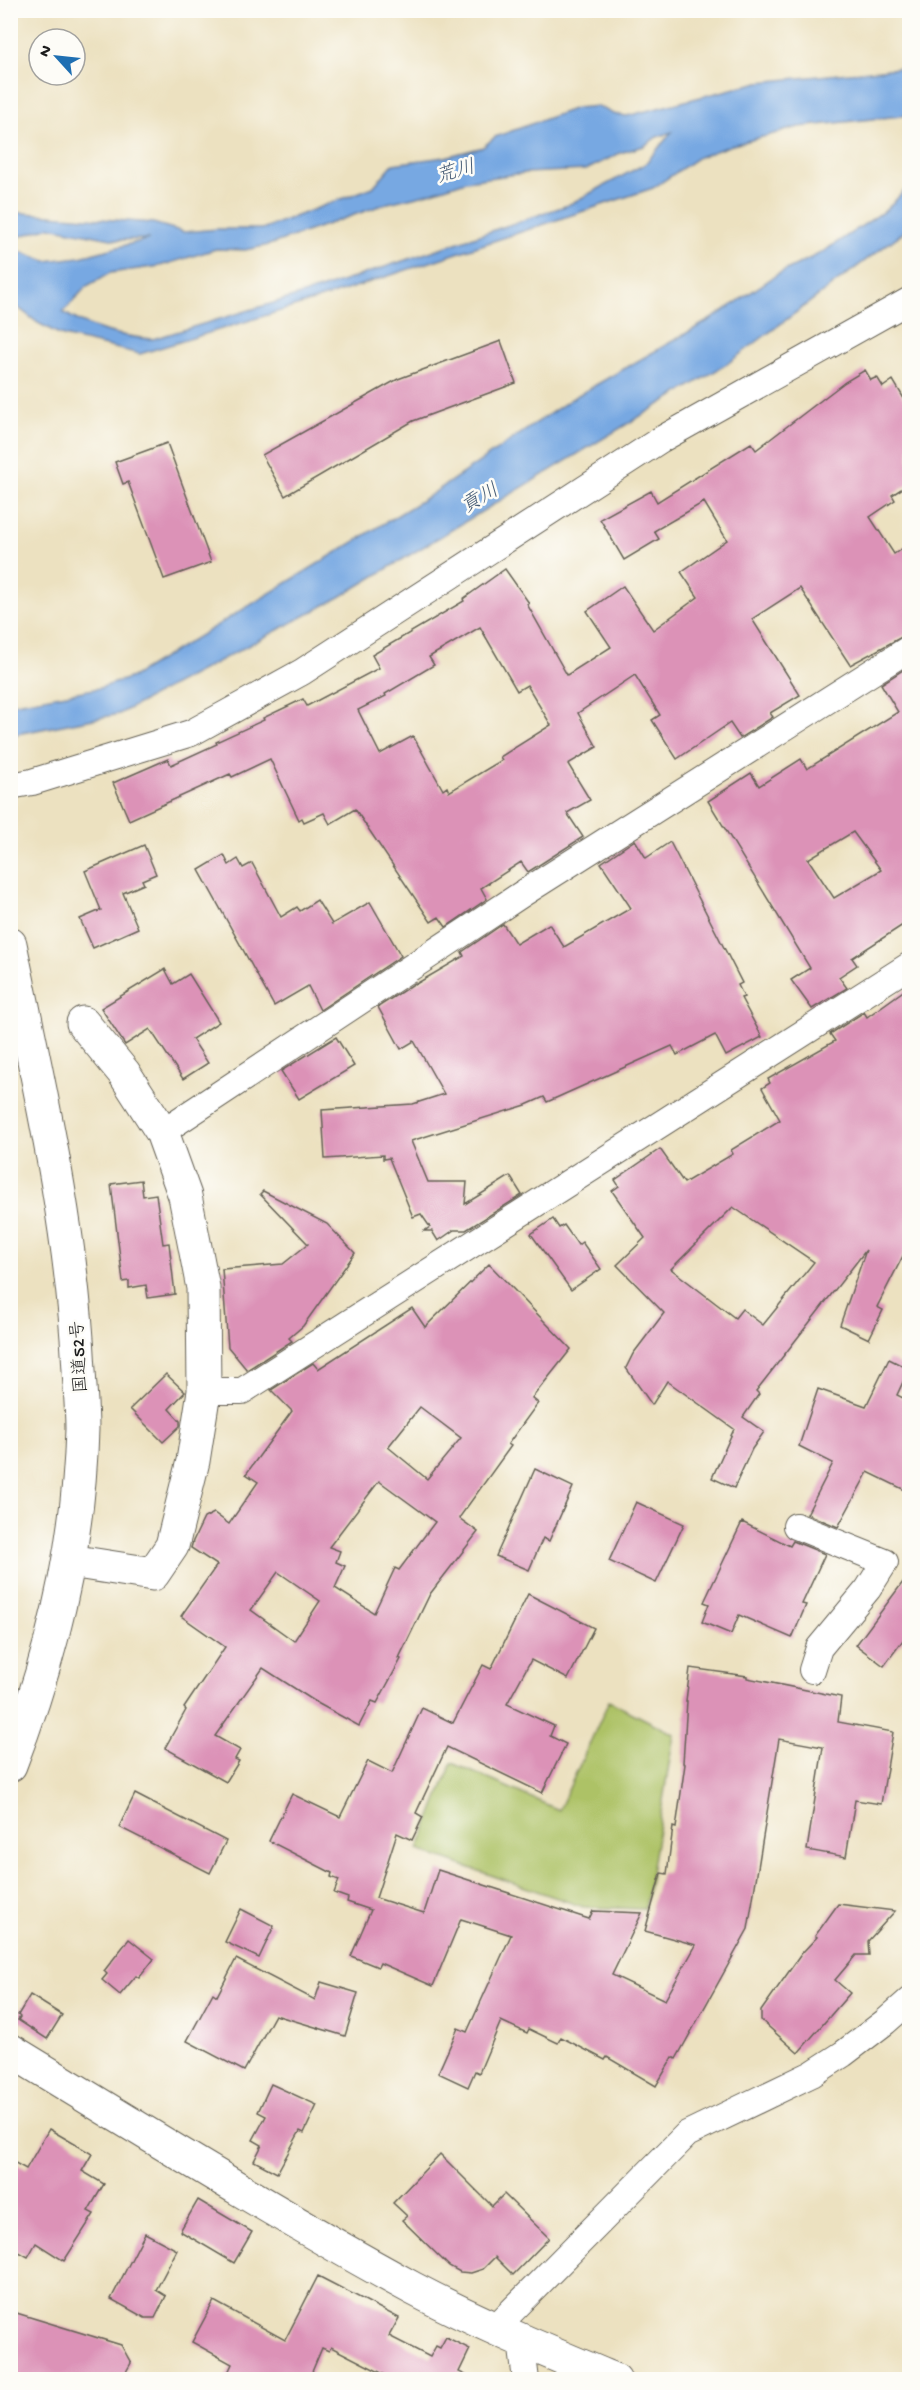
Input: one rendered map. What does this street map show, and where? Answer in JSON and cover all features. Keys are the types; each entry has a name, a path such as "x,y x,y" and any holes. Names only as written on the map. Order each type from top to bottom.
{"main road":[{"name":"国道52号","path":"10,945 64,1213 77,1319 82,1428 77,1507 70,1561 50,1644 26,1725 10,1765"},
{"path":"70,1561 153,1574 172,1546 194,1461 204,1391 203,1288 185,1196 162,1132 124,1073 83,1023"},
{"path":"10,2050 189,2160 413,2288 508,2335 615,2379"}],"street":[{"path":"10,786 32,782 179,737 201,728 302,672 660,440 909,300"},
{"path":"162,1132 522,894 909,648"},
{"path":"204,1391 242,1390 909,965"},
{"path":"796,1526 885,1562 867,1589 819,1648 812,1670"},
{"path":"526,2379 508,2335 687,2134 812,2074 885,2022 909,2000"}],"green space":[{"path":"609,1701 674,1734 645,1909 583,1907 418,1850 452,1763 559,1810"}],"water":[{"name":"荒川","path":"909,67 909,115 799,127 729,146 699,157 653,188 313,301 140,354 63,336 38,323 11,302 11,248 46,261 80,257 149,239 116,240 50,227 11,239 11,212 153,223 184,232 262,229 373,187 393,164 445,157 483,147 495,137 576,108 598,106 613,114 627,116 759,82","holes":["672,132 645,164 568,205 320,289 153,339 106,331 63,312 87,286 110,273 160,266 216,249 245,250 269,245 388,203 466,181 525,173 586,170 620,153 644,146 657,137"]},
{"name":"貢川","path":"909,186 909,228 727,364 340,597 119,714 11,735 11,704 100,688 132,677 429,496 573,398 713,318 778,274 821,253 886,210"}],"building":[{"path":"501,341 516,383 413,421 285,496 262,455 398,379"},
{"path":"865,370 871,380 877,377 883,387 893,380 909,407 909,484 892,495 895,500 870,517 894,554 909,544 909,633 850,665 800,588 752,619 800,695 770,713 773,717 740,738 730,723 677,759 652,720 660,715 635,675 578,713 597,747 568,764 590,800 567,813 583,837 528,872 521,862 481,888 487,899 446,927 439,917 431,922 355,809 330,824 324,813 304,822 302,818 299,820 270,759 232,777 230,774 129,820 113,783 168,759 171,765 303,699 307,706 379,668 372,655 464,601 463,599 505,569 529,603 527,604 567,675 611,647 587,611 623,586 653,630 698,597 681,572 727,540 704,502 654,531 659,539 624,560 600,519 651,491 657,502 751,443 756,450 845,382","holes":["480,627 517,691 527,685 551,725 500,757 502,760 449,792 447,787 443,790 413,736 380,754 358,710 386,696 385,694 434,665 429,657"]},
{"path":"167,443 211,562 164,579 128,482 123,484 115,462"},
{"path":"909,666 909,921 852,958 857,965 839,977 847,988 812,1009 791,980 810,968 708,801 751,773 759,786 801,759 807,769 898,712 881,684","holes":["853,832 881,870 834,898 808,859"]},
{"path":"635,840 646,858 670,842 742,983 738,985 744,997 741,998 762,1037 726,1056 715,1035 677,1055 672,1046 547,1102 544,1097 526,1105 411,1141 428,1182 467,1182 465,1204 510,1176 522,1195 466,1230 454,1230 438,1241 432,1231 424,1231 430,1227 421,1214 413,1217 389,1158 383,1159 383,1155 325,1159 322,1110 413,1104 444,1094 414,1041 401,1049 378,1007 464,956 462,952 503,924 516,944 549,924 564,947 631,908 601,863"},
{"path":"144,845 156,874 142,880 144,884 123,893 138,928 93,948 80,919 101,910 85,871"},
{"path":"224,855 229,865 238,859 243,868 252,863 281,917 297,907 300,911 317,900 332,924 370,902 401,956 320,1010 308,986 274,1006 199,870"},
{"path":"165,969 173,984 189,974 219,1022 192,1039 208,1063 183,1079 150,1029 125,1045 101,1008"},
{"path":"909,987 909,1244 877,1307 883,1310 869,1339 840,1325 866,1250 756,1391 759,1394 743,1417 764,1432 752,1449 734,1488 712,1478 734,1429 667,1381 652,1405 626,1368 633,1354 664,1313 617,1265 645,1238 612,1191 619,1186 615,1180 660,1149 684,1183 733,1154 731,1150 780,1120 762,1088 770,1083 768,1079 835,1041 830,1034 864,1012 867,1017","holes":["733,1207 814,1262 763,1325 742,1309 735,1318 671,1269"]},
{"path":"336,1037 354,1066 299,1099 281,1071"},
{"path":"141,1180 143,1196 156,1194 163,1244 169,1243 175,1294 148,1298 146,1285 129,1288 129,1281 123,1282 111,1184"},
{"path":"263,1191 327,1224 355,1253 303,1326 289,1338 292,1341 247,1370 228,1347 222,1269 283,1264 308,1244 260,1194"},
{"path":"553,1219 559,1228 564,1225 578,1245 582,1242 601,1269 571,1290 531,1234"},
{"path":"489,1264 571,1349 532,1398 538,1403 508,1444 511,1446 459,1518 478,1532 430,1594 399,1658 401,1659 377,1703 372,1701 359,1726 319,1704 263,1668 215,1736 240,1750 235,1759 239,1761 226,1782 165,1748 186,1710 184,1708 225,1647 181,1616 217,1565 191,1548 193,1541 204,1518 214,1513 229,1524 258,1482 246,1474 292,1411 271,1390 313,1363 318,1369 412,1308 425,1327","holes":["420,1407 461,1438 427,1479 388,1447","379,1481 435,1522 399,1570 395,1568 374,1613 335,1588 345,1566 336,1562 340,1551 329,1547","278,1572 320,1601 294,1641 251,1610"]},
{"path":"889,1359 909,1369 897,1395 909,1401 909,1492 868,1472 838,1527 807,1514 833,1463 799,1446 818,1389 866,1406"},
{"path":"166,1374 185,1392 169,1409 180,1421 180,1426 163,1442 130,1409"},
{"path":"535,1469 573,1487 549,1541 543,1538 529,1570 496,1556"},
{"path":"636,1502 684,1524 656,1583 609,1561"},
{"path":"742,1522 790,1546 793,1541 825,1554 802,1604 806,1605 792,1638 739,1615 731,1634 702,1622 709,1604 704,1602"},
{"path":"909,1574 909,1632 884,1666 856,1645"},
{"path":"528,1594 594,1628 568,1679 531,1660 507,1704 554,1726 550,1736 566,1744 542,1793 447,1747 416,1813 423,1817 412,1840 397,1833 376,1898 424,1913 438,1870 589,1919 593,1911 642,1913 612,1975 665,2000 696,1945 645,1931 661,1873 667,1874 673,1827 676,1828 685,1764 683,1763 686,1701 690,1668 747,1676 747,1678 841,1697 838,1722 893,1732 881,1804 855,1800 846,1857 807,1850 823,1747 779,1739 748,1929 676,2059 673,2057 656,2086 607,2057 605,2060 561,2037 558,2043 529,2029 527,2033 501,2021 479,2073 475,2071 468,2087 438,2073 458,2028 467,2032 511,1935 461,1919 433,1986 380,1963 378,1967 351,1956 371,1910 347,1902 348,1898 334,1893 339,1880 331,1877 332,1873 269,1841 292,1794 340,1817 368,1761 392,1773 422,1708 453,1723 483,1665 491,1669"},
{"path":"135,1794 226,1841 210,1873 119,1827"},
{"path":"838,1904 895,1911 868,1941 869,1955 856,1955 835,1980 850,1993 798,2053 761,2020 761,2011 802,1953 817,1937 815,1936"},
{"path":"241,1909 274,1926 259,1958 225,1942"},
{"path":"129,1939 154,1959 139,1978 136,1976 120,1995 102,1980 107,1974 104,1971"},
{"path":"236,1959 315,2000 321,1982 358,1993 345,2036 275,2015 244,2071 187,2041 213,1993 217,1996"},
{"path":"30,1995 62,2015 47,2039 18,2020 20,2017 18,2015"},
{"path":"271,2084 317,2105 304,2133 300,2131 277,2173 254,2161 262,2145 253,2140 266,2116 258,2112"},
{"path":"49,2129 92,2154 82,2171 104,2184 88,2211 94,2214 64,2261 36,2243 28,2257 10,2247 10,2160 26,2169"},
{"path":"440,2154 492,2206 504,2194 549,2238 513,2275 495,2257 483,2269 471,2273 460,2272 449,2266 402,2220 407,2216 393,2203"},
{"path":"198,2200 252,2232 234,2263 180,2231"},
{"path":"145,2233 177,2250 156,2290 166,2296 155,2318 145,2318 111,2299"},
{"path":"318,2276 399,2318 389,2336 430,2357 436,2346 440,2348 446,2337 470,2349 459,2372 474,2379 393,2379 331,2347 329,2351 322,2348 309,2379 225,2379 232,2364 192,2342 214,2301 285,2340"},
{"path":"10,2311 121,2345 131,2363 122,2379 25,2379 10,2375"}]}
